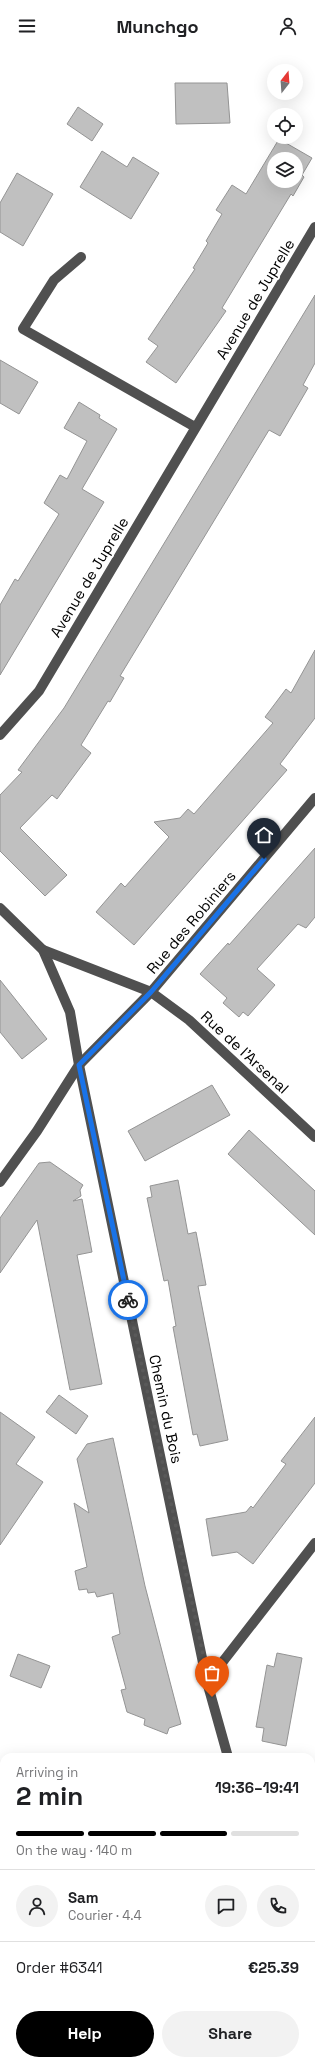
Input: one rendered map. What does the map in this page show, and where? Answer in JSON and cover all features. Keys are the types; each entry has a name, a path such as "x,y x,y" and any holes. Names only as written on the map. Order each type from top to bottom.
{"street":[{"name":"Avenue de Juprelle","path":"0,735 39,691 315,227"},
{"path":"81,257 54,280 23,329 195,427"},
{"name":"Rue des Robiniers","path":"151,992 315,798"},
{"name":"Chemin du Bois","path":"0,908 43,950 70,1012 79,1065 207,1682 227,1753"},
{"name":"Chemin du Bois","path":"43,950 151,992"},
{"path":"0,1182 37,1132 79,1065 151,992"},
{"name":"Rue de l'Arsenal","path":"151,992 189,1020 315,1138"},
{"path":"207,1682 315,1542"}],"building":[{"path":"175,83 227,83 230,123 176,124"},
{"path":"78,107 103,124 92,141 67,124"},
{"path":"276,144 288,144 302,152 271,152"},
{"path":"102,151 127,167 133,157 159,173 131,219 80,187"},
{"path":"303,153 312,158 303,173"},
{"path":"267,159 267,188 298,188 293,196 291,194 222,308 226,311 176,383 146,362 158,346 148,339 195,269 193,268 208,243 206,241 222,214 216,210 232,185 246,194"},
{"path":"17,173 53,194 23,246 0,232 0,203"},
{"path":"315,295 315,363 303,385 308,388 280,436 269,430 120,676 124,678 81,745 91,753 57,799 52,795 20,828 67,875 45,896 0,851 0,795 22,772 18,770 64,708"},
{"path":"0,360 38,382 19,414 0,403"},
{"path":"79,402 100,415 99,418 117,429 82,489 104,502 0,675 0,605 15,579 18,581 59,514 44,503 60,475 67,479 87,441 64,428"},
{"path":"315,650 315,718 280,764 287,770 134,945 96,912 121,883 125,887 169,837 154,822 180,818 188,809 194,814 273,723 265,717 286,689 291,693"},
{"path":"315,848 315,917 306,928 298,924 257,969 275,985 248,1016 243,1012 239,1017 223,1003 227,998 200,974 228,943 229,945"},
{"path":"0,980 47,1039 22,1059 0,1032"},
{"path":"212,1085 230,1115 145,1161 128,1131"},
{"path":"249,1130 315,1191 315,1235 228,1154"},
{"path":"50,1162 83,1185 80,1190 81,1196 73,1201 82,1199 92,1252 77,1255 102,1384 70,1390 37,1220 0,1273 0,1218 39,1163"},
{"path":"178,1180 188,1234 196,1232 201,1258 206,1285 198,1286 228,1440 200,1446 197,1434 193,1435 173,1327 176,1326 168,1280 164,1281 147,1198 152,1197 150,1186"},
{"path":"59,1395 88,1416 76,1434 46,1412"},
{"path":"0,1412 35,1437 16,1464 43,1482 0,1545"},
{"path":"315,1417 315,1483 253,1564 237,1552 212,1556 206,1519 246,1512 251,1506 253,1508 286,1464 281,1461"},
{"path":"113,1438 145,1586 181,1724 169,1728 167,1734 144,1725 145,1719 127,1712 121,1690 126,1689 112,1637 120,1634 113,1593 97,1597 95,1592 88,1593 87,1589 79,1590 75,1571 87,1567 74,1503 89,1513 77,1459 87,1444"},
{"path":"277,1653 302,1658 286,1746 262,1741 264,1728 256,1727 267,1665 274,1667"},
{"path":"18,1654 50,1666 41,1688 10,1676"}],"way so far":[{"path":"128,1300 207,1682 212,1697"}],"route":[{"path":"128,1300 79,1065 151,992 264,859"}]}
